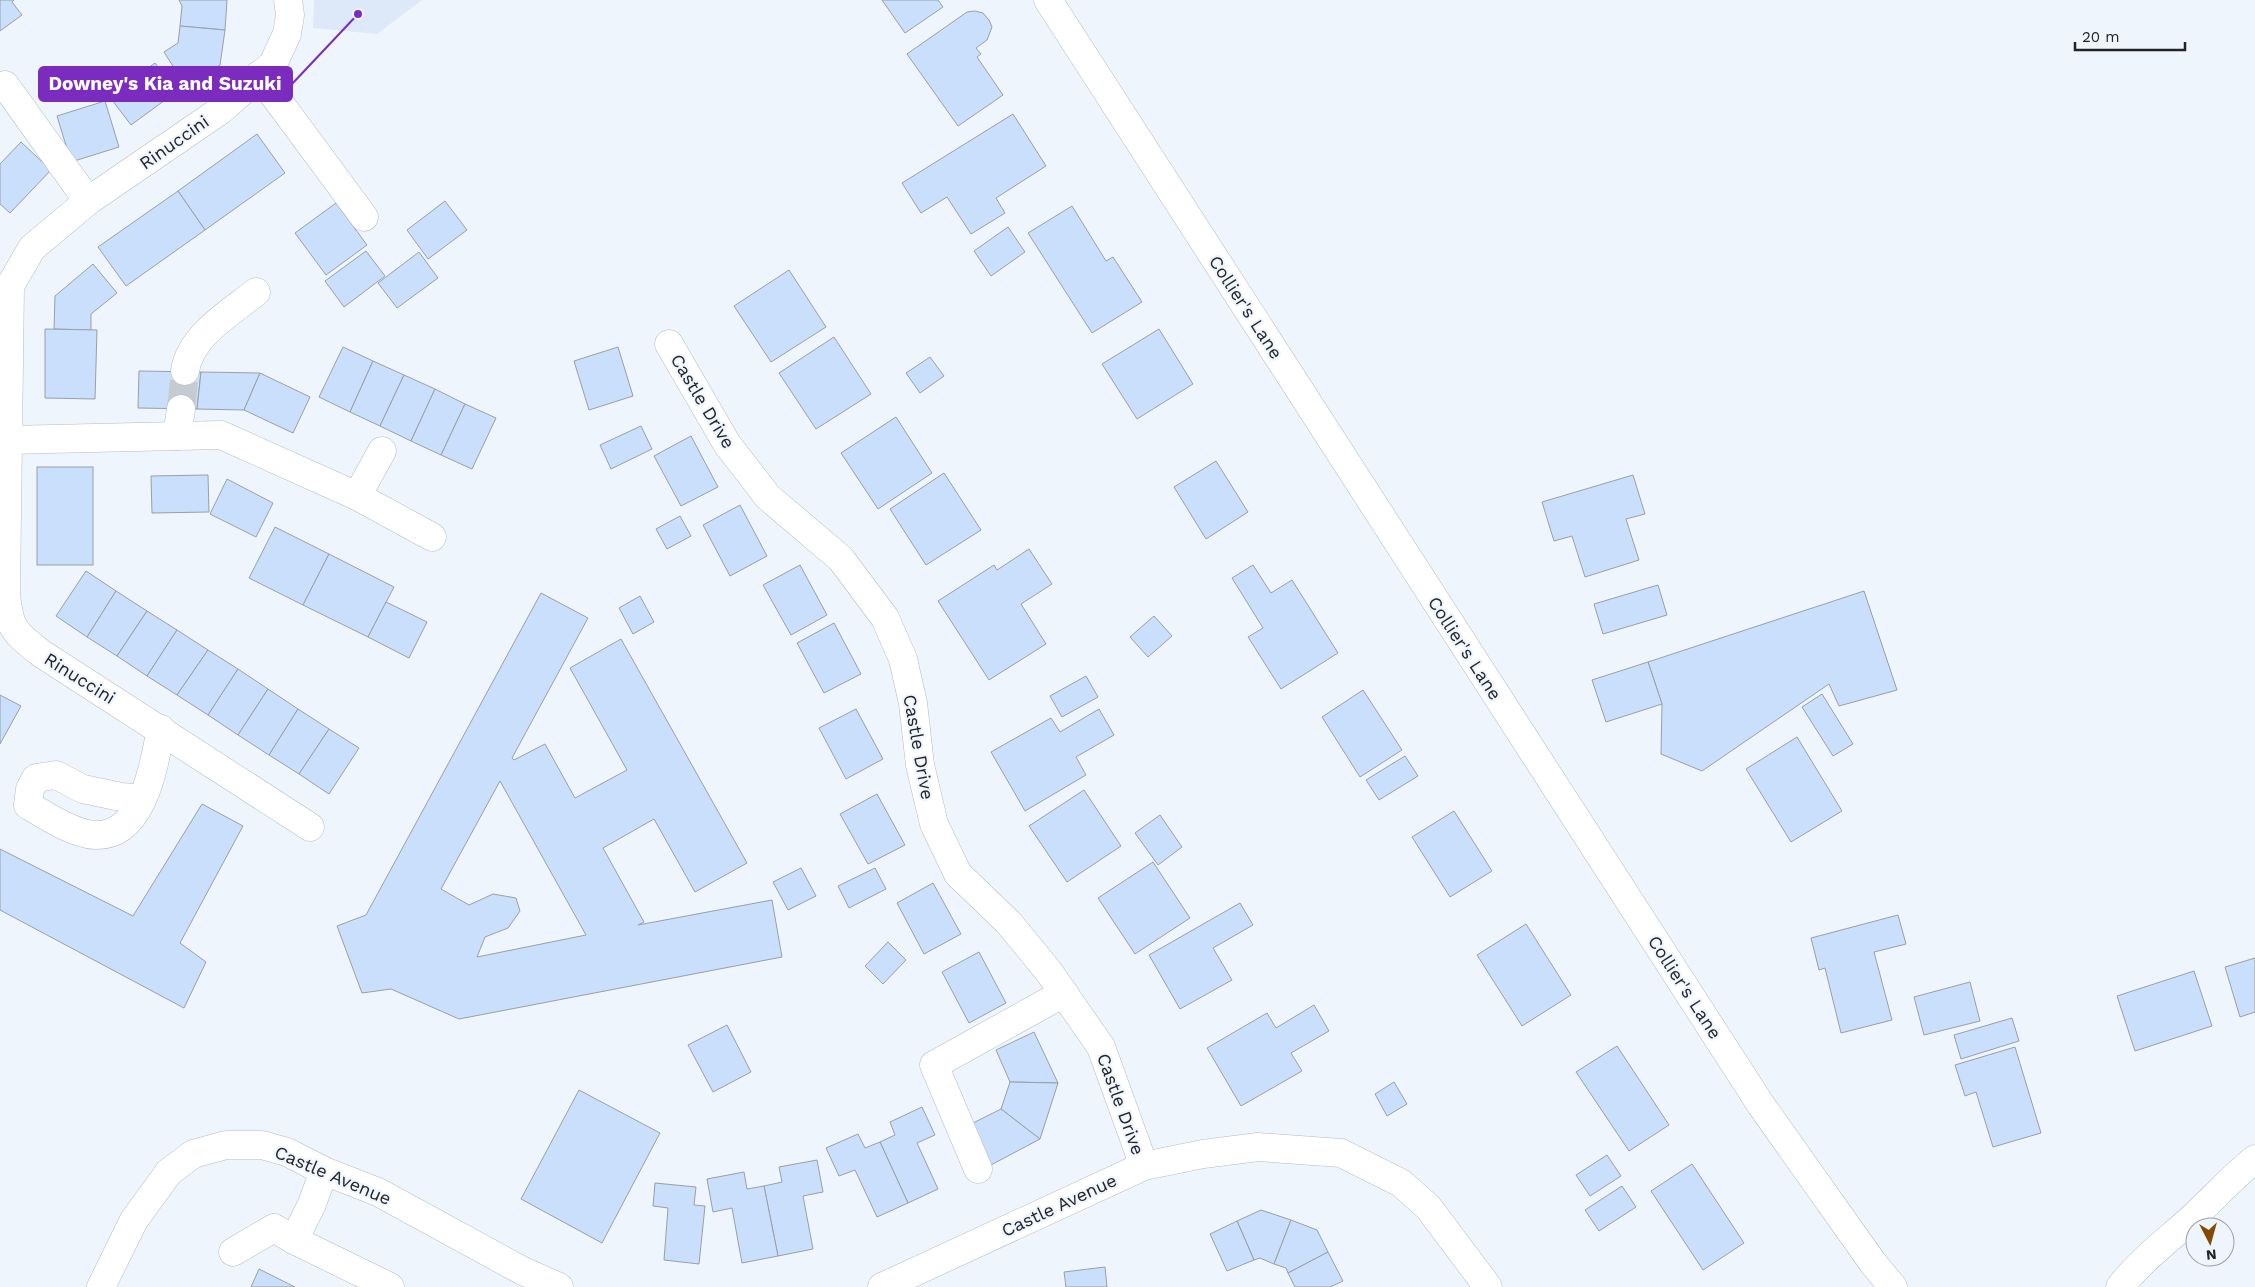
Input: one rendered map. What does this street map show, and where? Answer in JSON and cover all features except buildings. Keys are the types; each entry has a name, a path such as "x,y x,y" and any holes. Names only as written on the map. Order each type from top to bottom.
{"street":[{"name":"Rinuccini","path":"288,0 290,15 287,34 272,64 220,110 88,201 32,248 10,286 4,388 8,440 6,593 8,617 19,635 42,654 161,729 310,827"},
{"name":"Collier's Lane","path":"1048,0 1761,1105 1867,1256 1893,1287"},
{"path":"259,75 364,217"},
{"path":"5,85 88,201"},
{"path":"185,371 187,359 200,338 256,292"},
{"name":"Castle Drive","path":"669,344 727,444 768,497 841,559 885,618 903,659 913,703 920,765 934,824 958,874 1008,922 1049,972 1101,1047 1144,1166"},
{"path":"177,436 181,409"},
{"path":"8,440 221,435 357,496 432,537"},
{"path":"357,496 382,451"},
{"path":"142,799 152,776 161,729"},
{"path":"978,1169 934,1066 1064,993"},
{"name":"Castle Avenue","path":"101,1287 134,1220 168,1172 193,1154 226,1145 262,1145 287,1152 324,1171 378,1192 521,1270 558,1287"},
{"name":"Castle Avenue","path":"882,1287 1144,1166 1203,1154 1258,1147 1341,1153 1401,1183 1428,1207 1488,1287"},
{"path":"2120,1287 2133,1270 2191,1219 2234,1175 2255,1159"},
{"path":"294,1240 312,1204 324,1171"},
{"path":"233,1252 274,1228 294,1240 390,1287"}],"shaded area":[{"path":"314,0 422,0 377,34 313,28"}],"tunnel":[{"path":"181,409 185,371"}],"place":[{"name":"Downey's Kia and Suzuki","path":"358,14"}]}
